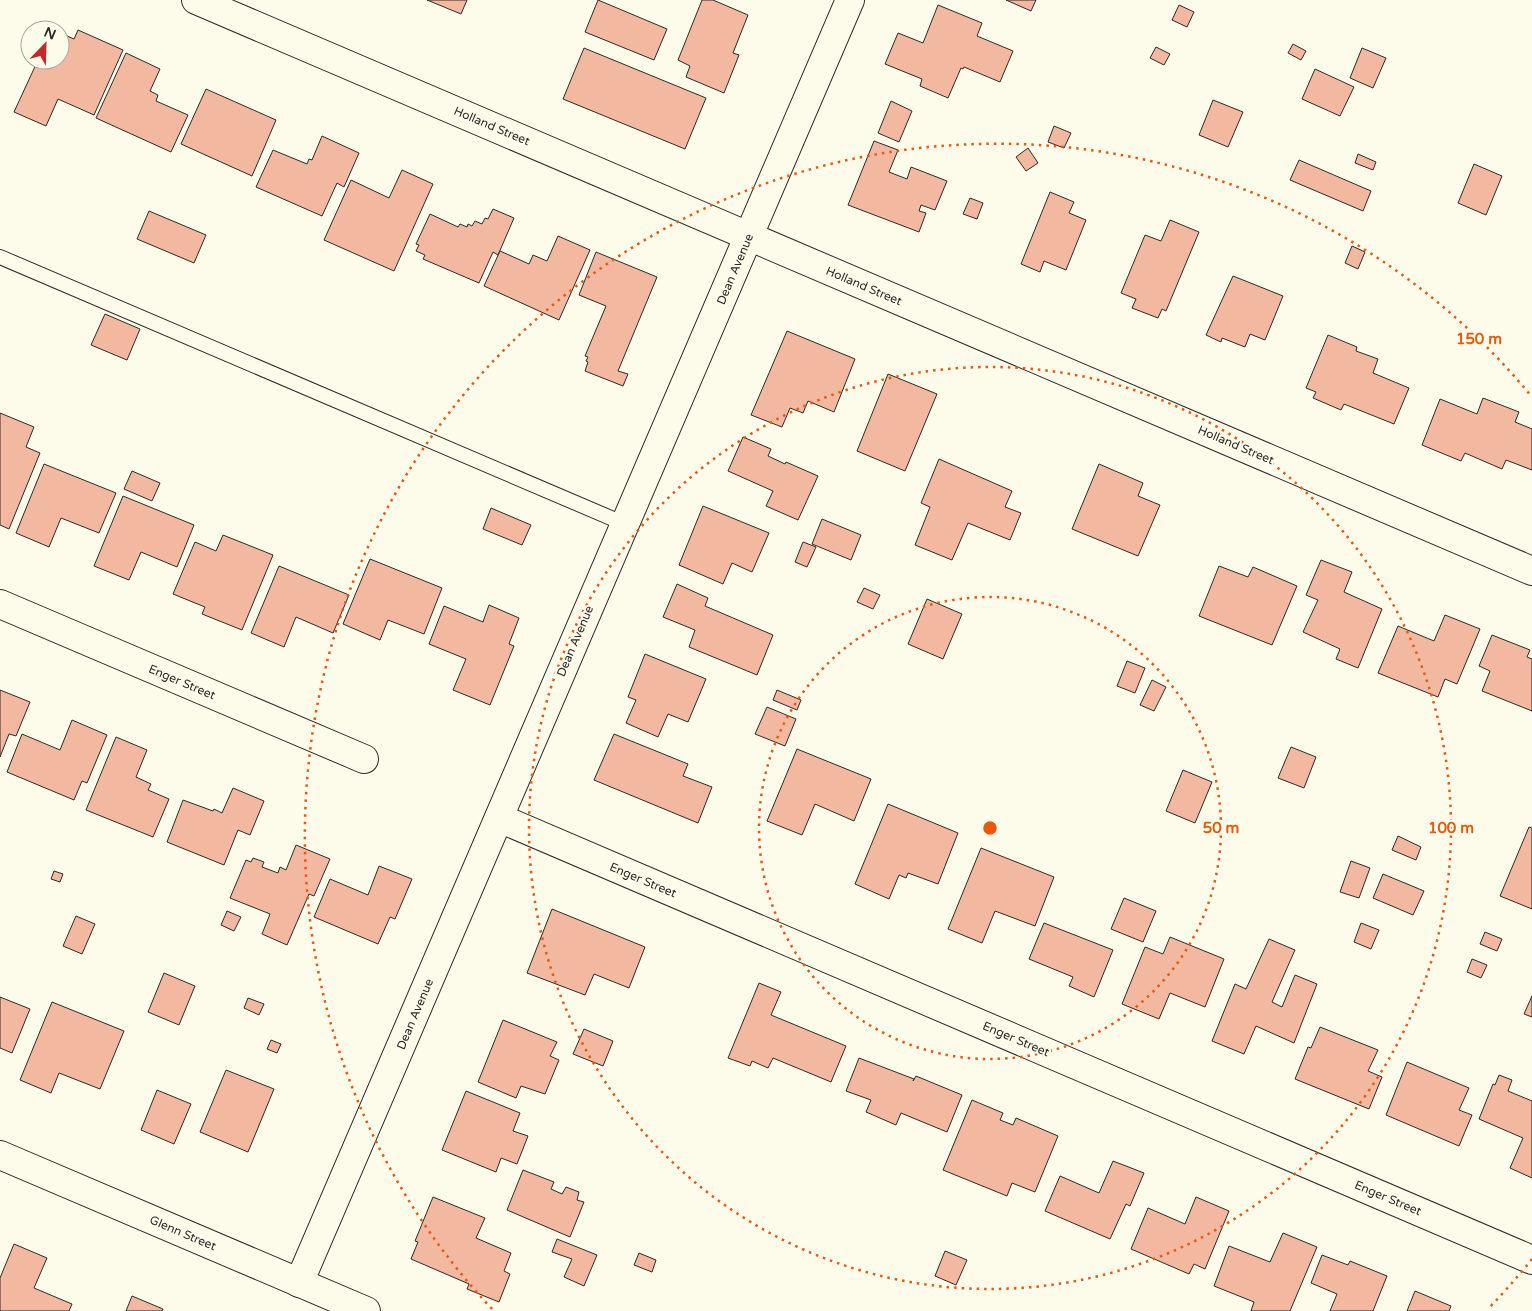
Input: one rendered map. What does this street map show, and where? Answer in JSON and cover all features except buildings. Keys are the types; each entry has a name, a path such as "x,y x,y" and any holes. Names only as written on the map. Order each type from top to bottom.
{"street":[{"name":"Holland Street","path":"196,0 1532,571"},
{"name":"Dean Avenue","path":"300,1283 850,0"},
{"name":"Enger Street","path":"0,604 364,759"},
{"name":"Enger Street","path":"499,818 1532,1260"},
{"name":"Glenn Street","path":"0,1155 366,1311"}],"lane":[{"path":"0,257 625,524"}]}
